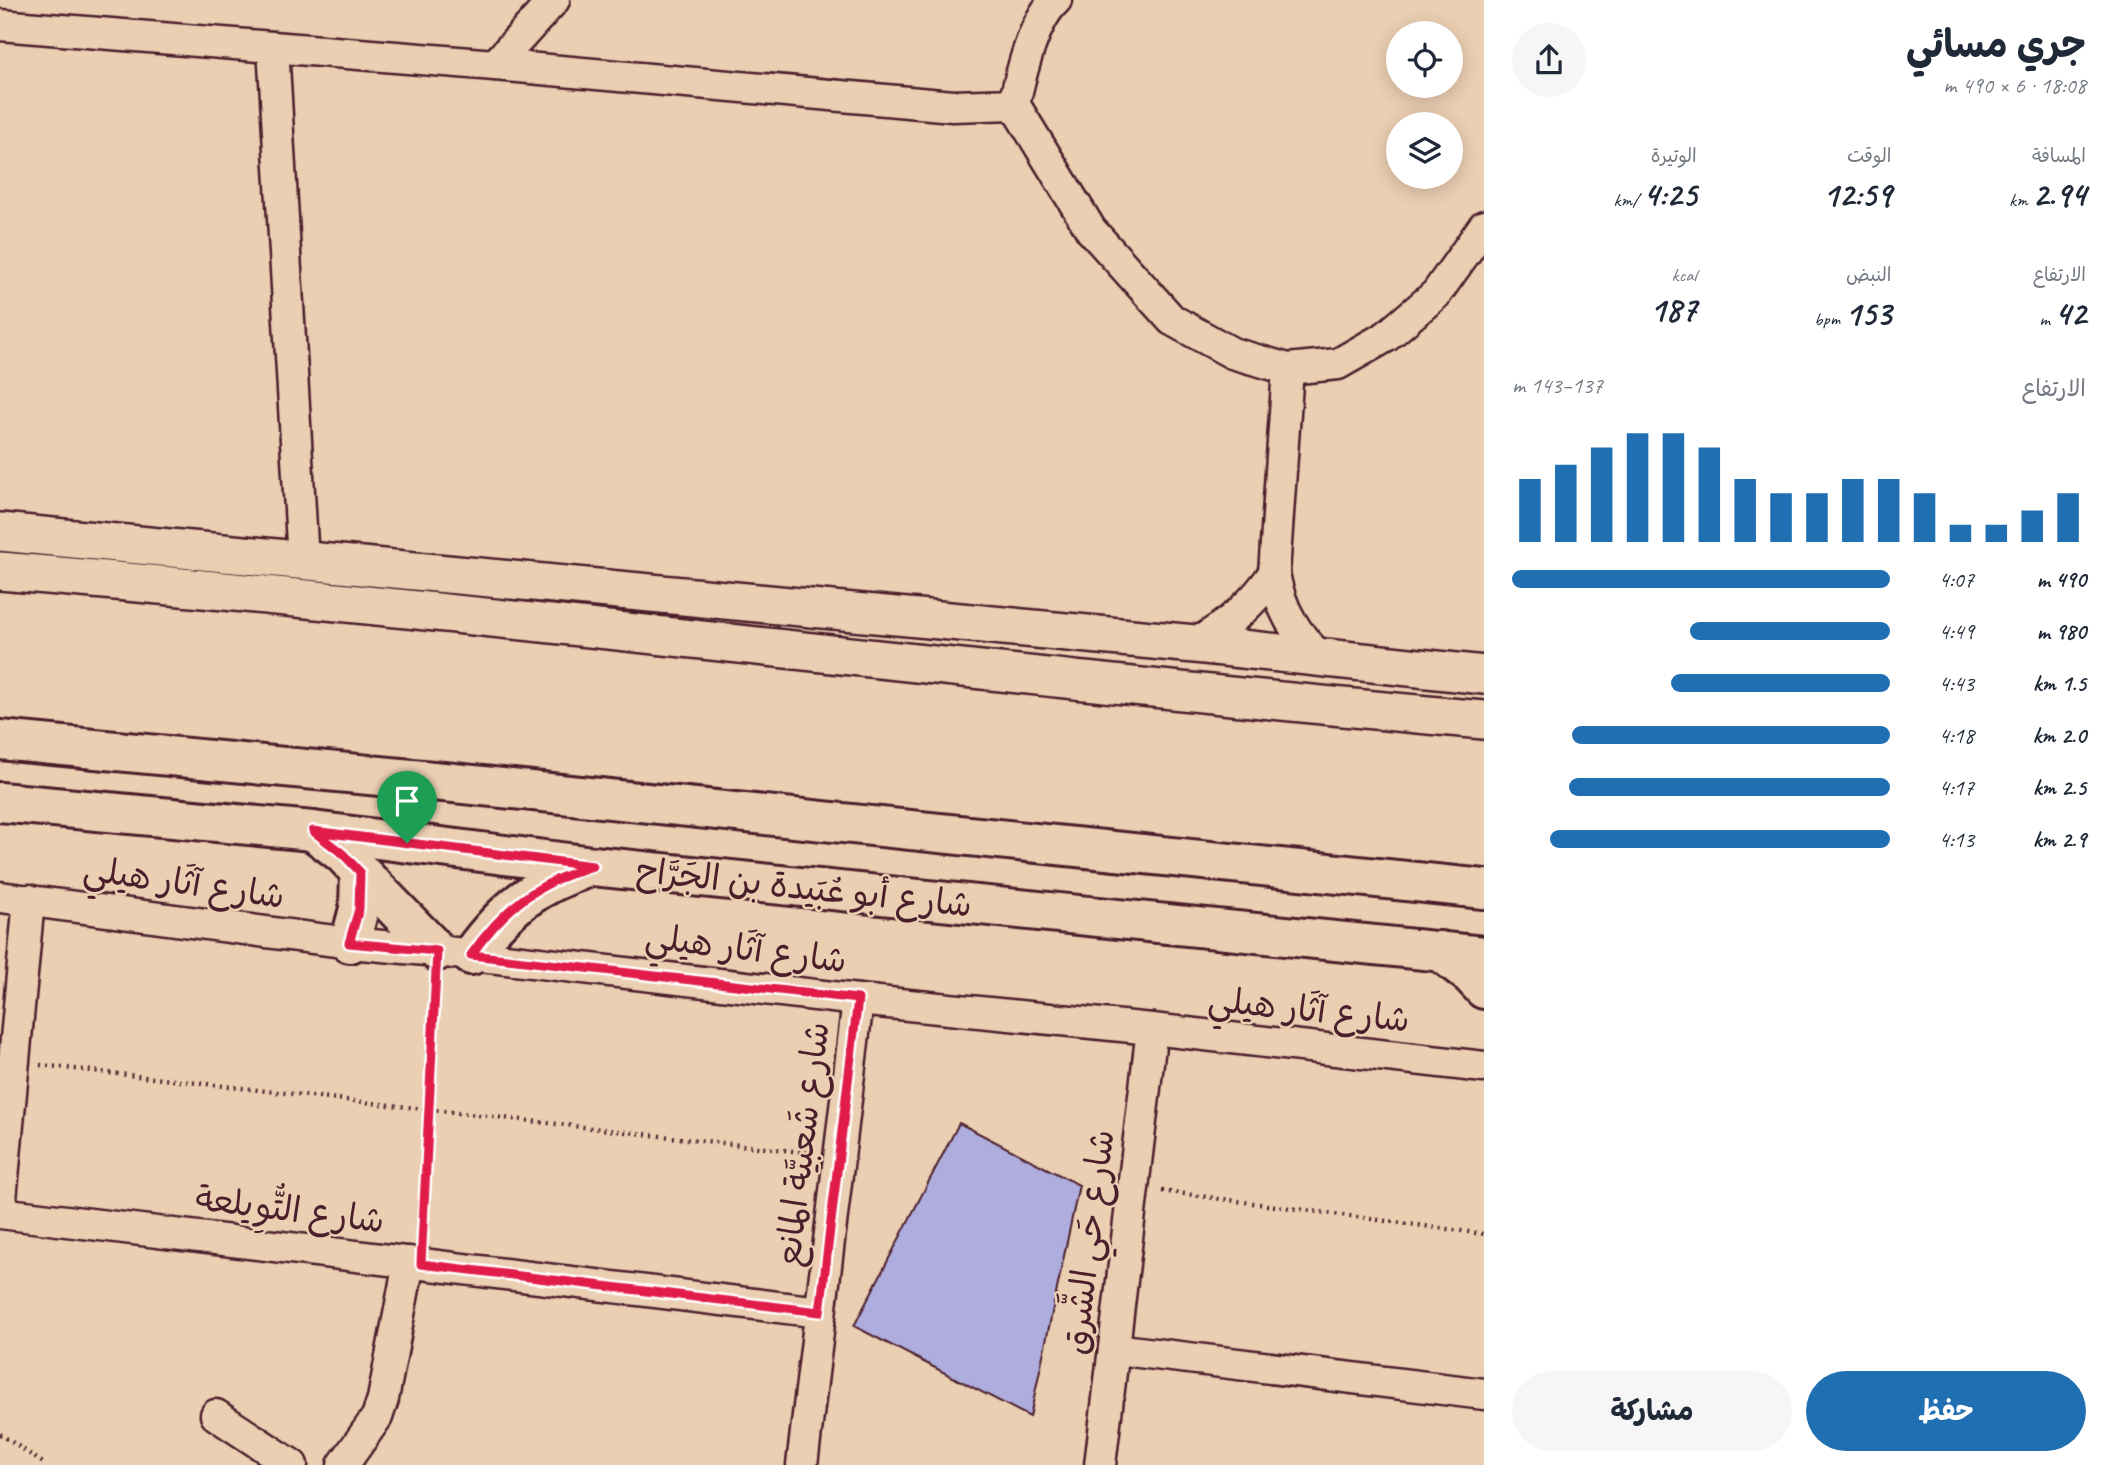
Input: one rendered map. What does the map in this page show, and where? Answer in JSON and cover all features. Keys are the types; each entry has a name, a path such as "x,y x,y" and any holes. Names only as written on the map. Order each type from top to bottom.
{"main road":[{"name":"شارع أبو عُبَيدة بن الجَرَّاح","path":"0,740 454,783 1484,889"},
{"name":"شارع أبو عُبَيدة بن الجَرَّاح","path":"0,802 313,831 593,866 1484,956"},
{"path":"313,831 343,854 360,872 454,953 489,930 511,908 536,889 564,875 593,866"},
{"path":"349,943 359,909 360,872"},
{"path":"1440,951 1484,989"}],"street":[{"path":"495,65 554,0"},
{"path":"1056,0 1048,7 1023,62 1014,104 1091,230 1172,320 1232,353 1288,369 1338,364 1387,336 1436,294 1484,226"},
{"path":"0,24 953,106 1014,104"},
{"path":"273,47 303,561"},
{"path":"1288,369 1274,573 1279,597 1289,620 1298,634 1321,658"},
{"path":"0,532 1195,644 1484,675"},
{"path":"0,571 237,591 1249,699 1484,720"},
{"path":"1195,644 1237,616 1274,573"},
{"name":"شارع آثَار هيلي","path":"0,897 349,943 1484,1067"},
{"path":"0,1212 29,900"},
{"name":"شارع شَعبيَّة المانع","path":"802,1465 858,999"},
{"name":"شارع حَي الشَّرق","path":"1100,1465 1152,1029"},
{"name":"شارع التُّوِيلعة","path":"0,1212 820,1312"},
{"path":"343,1465 365,1435 380,1408 415,1263"},
{"path":"1114,1349 1484,1394"},
{"path":"216,1415 292,1465"}],"path":[{"path":"415,1263 431,1110 454,953"},
{"path":"13,1062 839,1156"},
{"path":"1133,1188 1484,1234"},
{"path":"0,1434 46,1465"}],"building":[{"path":"959,1123 1079,1185 1030,1417 854,1326"}],"route":[{"path":"313,831 407,843 593,866 564,875 536,889 511,908 489,930 471,955 858,999 820,1312 421,1264 431,1110 437,951 349,943 357,923 360,872 343,854 313,831"}]}
